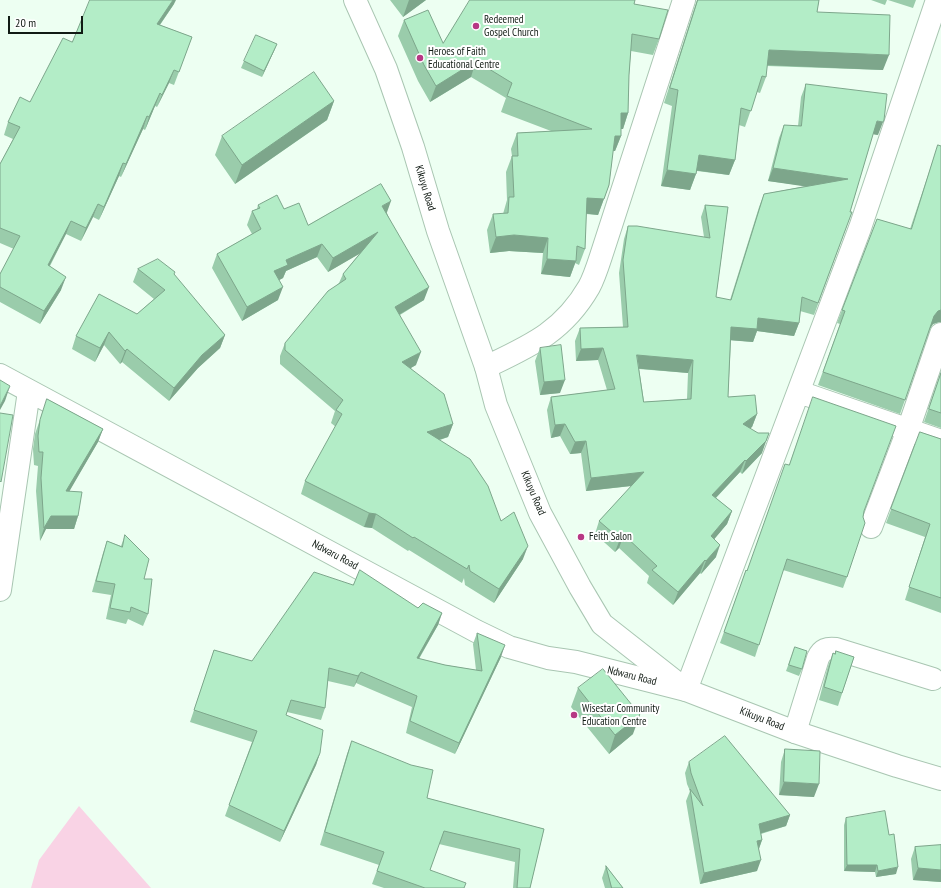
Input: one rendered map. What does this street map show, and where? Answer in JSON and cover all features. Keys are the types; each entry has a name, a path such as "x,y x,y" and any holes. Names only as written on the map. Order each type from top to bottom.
{"street":[{"name":"Kikuyu Road","path":"354,0 386,69 413,147 438,231 486,367 496,405 540,512 580,587 602,624 686,690 795,732 897,766 941,778"},
{"path":"486,367 525,349 553,331 572,312 589,287 603,250 684,0"},
{"path":"686,690 860,228 937,0"},
{"path":"871,527 908,430 941,334"},
{"name":"Ndwaru Road","path":"0,375 469,628 509,647 548,658 576,662 686,690"},
{"path":"0,590 29,391"},
{"path":"799,392 941,441"},
{"path":"795,732 818,658 823,650 828,648 836,649 933,679"}],"shaded area":[{"path":"79,806 151,888 31,888 39,860"}],"building":[{"path":"90,0 173,0 157,24 192,37 179,72 174,70 162,95 160,93 149,117 147,116 126,164 123,163 104,207 98,204 86,228 71,221 48,265 66,277 44,311 0,287 0,274 20,236 0,228 0,164 20,127 8,122 20,97 30,102 63,38 72,42"},
{"path":"470,0 635,0 634,4 668,10 659,39 632,34 628,113 621,113 621,136 615,136 609,185 604,199 587,198 585,249 577,246 576,261 547,259 548,238 514,235 496,237 493,214 508,213 509,197 514,197 512,156 518,156 517,133 592,129 507,96 512,83 476,61 436,86 424,65 404,20 428,10 443,43"},
{"path":"698,0 819,0 817,12 890,15 889,55 769,50 766,77 762,76 751,111 741,108 735,160 699,155 696,174 667,170 678,90 670,88"},
{"path":"256,35 277,44 264,71 244,61"},
{"path":"314,72 334,101 242,165 222,136"},
{"path":"806,84 887,94 884,120 883,122 877,121 850,212 852,212 818,303 802,297 799,323 758,318 757,329 731,327 728,397 755,395 757,414 743,424 758,433 769,433 766,441 746,461 745,460 712,495 732,511 711,536 720,545 678,592 652,570 657,566 624,535 620,539 599,521 644,472 591,478 586,441 575,442 565,424 555,425 551,397 615,389 603,348 581,349 580,328 628,327 623,260 628,226 637,226 710,238 705,205 728,207 716,297 731,300 764,194 848,179 773,168 784,125 801,126","holes":["637,355 693,360 691,399 644,402"]},
{"path":"938,145 941,146 941,310 934,316 905,400 823,372 845,311 842,310 877,219 911,229"},
{"path":"381,184 391,201 382,206 429,287 395,307 421,352 402,362 444,394 453,424 427,432 470,459 488,486 501,521 514,512 528,546 499,589 470,571 469,565 467,569 414,537 413,538 376,514 369,513 305,481 342,414 336,410 343,400 285,350 285,343 328,291 346,279 343,274 378,232 333,258 322,244 286,260 288,265 274,271 283,287 247,307 217,254 261,229 252,211 260,208 258,205 277,195 284,209 299,203 308,225"},
{"path":"158,259 175,272 174,274 225,335 202,355 174,388 127,349 125,351 109,332 100,348 76,336 99,294 137,314 165,290 138,269"},
{"path":"561,345 565,380 544,382 540,348"},
{"path":"941,373 941,413 929,409"},
{"path":"0,380 10,386 0,406"},
{"path":"813,397 896,426 864,511 863,517 865,523 847,577 787,559 759,645 724,632 785,464 789,465"},
{"path":"47,399 103,429 66,491 82,492 78,516 51,516 44,528 41,478 43,452 39,452 38,436 40,420"},
{"path":"0,413 13,415 1,482 0,481"},
{"path":"920,432 941,439 941,598 909,587 930,524 891,509"},
{"path":"125,535 149,559 144,579 152,579 148,614 131,607 130,612 110,608 115,584 96,581 107,541 122,547"},
{"path":"360,570 418,608 423,603 442,613 417,658 445,665 482,671 477,633 505,645 459,743 410,721 417,696 361,672 358,676 329,668 325,708 291,700 286,715 323,730 320,753 284,831 229,805 257,731 194,710 214,650 252,661 314,572 353,585"},
{"path":"795,647 807,651 802,669 789,665"},
{"path":"836,651 854,657 842,693 824,687 833,653 835,654"},
{"path":"603,669 640,715 615,735 578,688"},
{"path":"725,736 790,815 759,824 762,840 757,841 761,860 704,873 690,789 703,806 691,773 689,762"},
{"path":"352,741 411,765 433,770 427,798 544,829 530,888 517,888 520,849 444,831 430,870 466,883 464,888 425,888 377,871 384,852 325,832"},
{"path":"785,749 820,751 819,784 784,782"},
{"path":"885,811 889,835 894,834 898,867 878,871 877,865 847,865 846,818"},
{"path":"941,845 941,870 918,868 915,847"},
{"path":"606,866 623,888 612,888"}],"place":[{"name":"Redeemed Gospel Church","path":"476,26"},
{"name":"Heroes of Faith Educational Centre","path":"420,58"},
{"name":"Feith Salon","path":"581,537"},
{"name":"Wisestar Community Education Centre","path":"574,715"}]}
